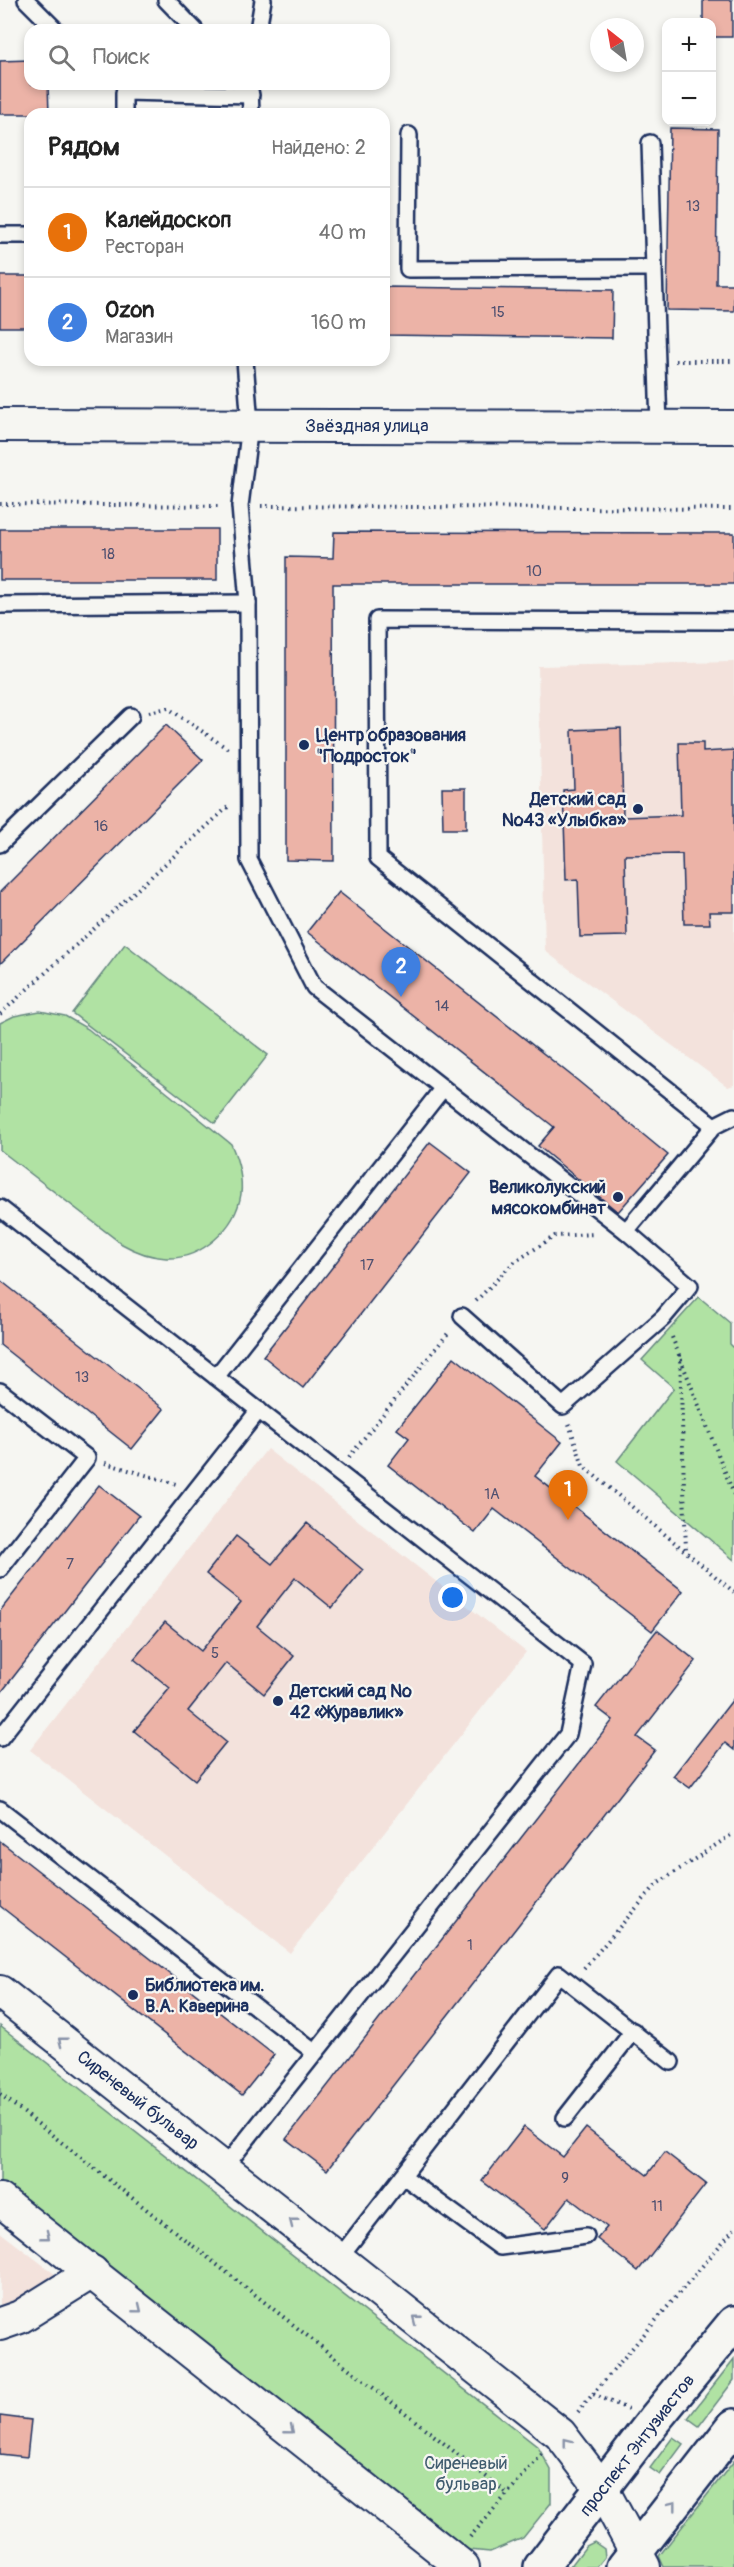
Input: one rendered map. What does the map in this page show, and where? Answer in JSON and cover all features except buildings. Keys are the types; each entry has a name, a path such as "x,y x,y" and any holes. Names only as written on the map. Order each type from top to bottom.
{"main road":[{"name":"проспект Энтузиастов","path":"541,2567 734,2323"},
{"path":"635,2561 734,2426"}],"street":[{"name":"Звёздная улица","path":"0,424 734,427"},
{"name":"Сиреневый бульвар","path":"0,1992 560,2434 602,2489 635,2561"},
{"path":"0,2200 463,2567"},
{"path":"0,2324 20,2317 92,2272"}],"lane":[{"path":"26,0 50,24"},
{"path":"166,0 189,24"},
{"path":"259,24 263,0"},
{"path":"120,90 123,108"},
{"path":"250,90 251,108"},
{"path":"409,135 408,269 654,268"},
{"path":"650,143 658,427"},
{"path":"0,236 24,236"},
{"path":"245,366 250,425 240,506 249,603 249,860 314,987 626,1231 690,1286 663,1318 563,1406 462,1316"},
{"path":"0,605 249,603"},
{"path":"714,1126 378,858 377,620 734,621"},
{"path":"0,844 131,716"},
{"path":"216,1377 442,1088"},
{"path":"626,1231 714,1126 734,1116"},
{"path":"0,1208 583,1664 568,1734 224,2168"},
{"path":"0,1390 87,1458 0,1569"},
{"path":"0,1738 259,1410"},
{"path":"0,1809 314,2052"},
{"path":"339,2258 560,1974 671,2062"},
{"path":"564,2118 633,2031"},
{"path":"403,2176 500,2247 586,2236"}],"path":[{"path":"656,361 734,361"},
{"path":"0,504 734,509"},
{"path":"131,716 168,708 249,763"},
{"path":"0,1014 249,788"},
{"path":"663,1318 680,1355 734,1495"},
{"path":"680,1355 687,1552"},
{"path":"563,1406 583,1466 734,1592"},
{"path":"87,1458 196,1490"},
{"path":"572,1982 657,1884 734,1833"},
{"path":"0,2094 507,2493"},
{"path":"593,2394 734,2229"}],"shaded area":[{"name":"Детский сад №43 «Улыбка»","path":"734,662 734,1085 728,1087 545,951 538,666"},
{"name":"Детский сад № 42 «Журавлик»","path":"267,1449 526,1652 290,1953 30,1750"},
{"path":"0,2232 73,2288 0,2330"}],"green space":[{"path":"125,944 268,1055 215,1123 72,1013"},
{"path":"40,1011 65,1016 88,1029 231,1144 241,1174 241,1194 232,1219 215,1240 192,1254 179,1257 166,1258 148,1255 132,1249 122,1244 0,1150 0,1023 14,1016"},
{"path":"699,1297 730,1323 730,1344 734,1348 734,1560 617,1461 674,1388 642,1360"},
{"name":"Сиреневый бульвар","path":"0,2026 538,2447 551,2470 551,2503 523,2538 490,2552 458,2549 0,2189"},
{"path":"734,2359 734,2380 699,2426 688,2418"},
{"path":"673,2437 683,2444 660,2475 650,2468"},
{"path":"734,2461 734,2567 664,2567 659,2556"},
{"path":"594,2542 604,2549 605,2557 597,2567 570,2567 586,2546"}],"place":[{"name":"Центр образования \"Подросток\"","path":"304,745"},
{"name":"Детский сад №43 «Улыбка»","path":"638,809"},
{"name":"Ozon","path":"401,997"},
{"name":"Великолукский мясокомбинат","path":"618,1197"},
{"name":"Калейдоскоп","path":"568,1520"},
{"name":"Детский сад № 42 «Журавлик»","path":"278,1701"},
{"name":"Библиотека им. В.А. Каверина","path":"133,1995"}]}
